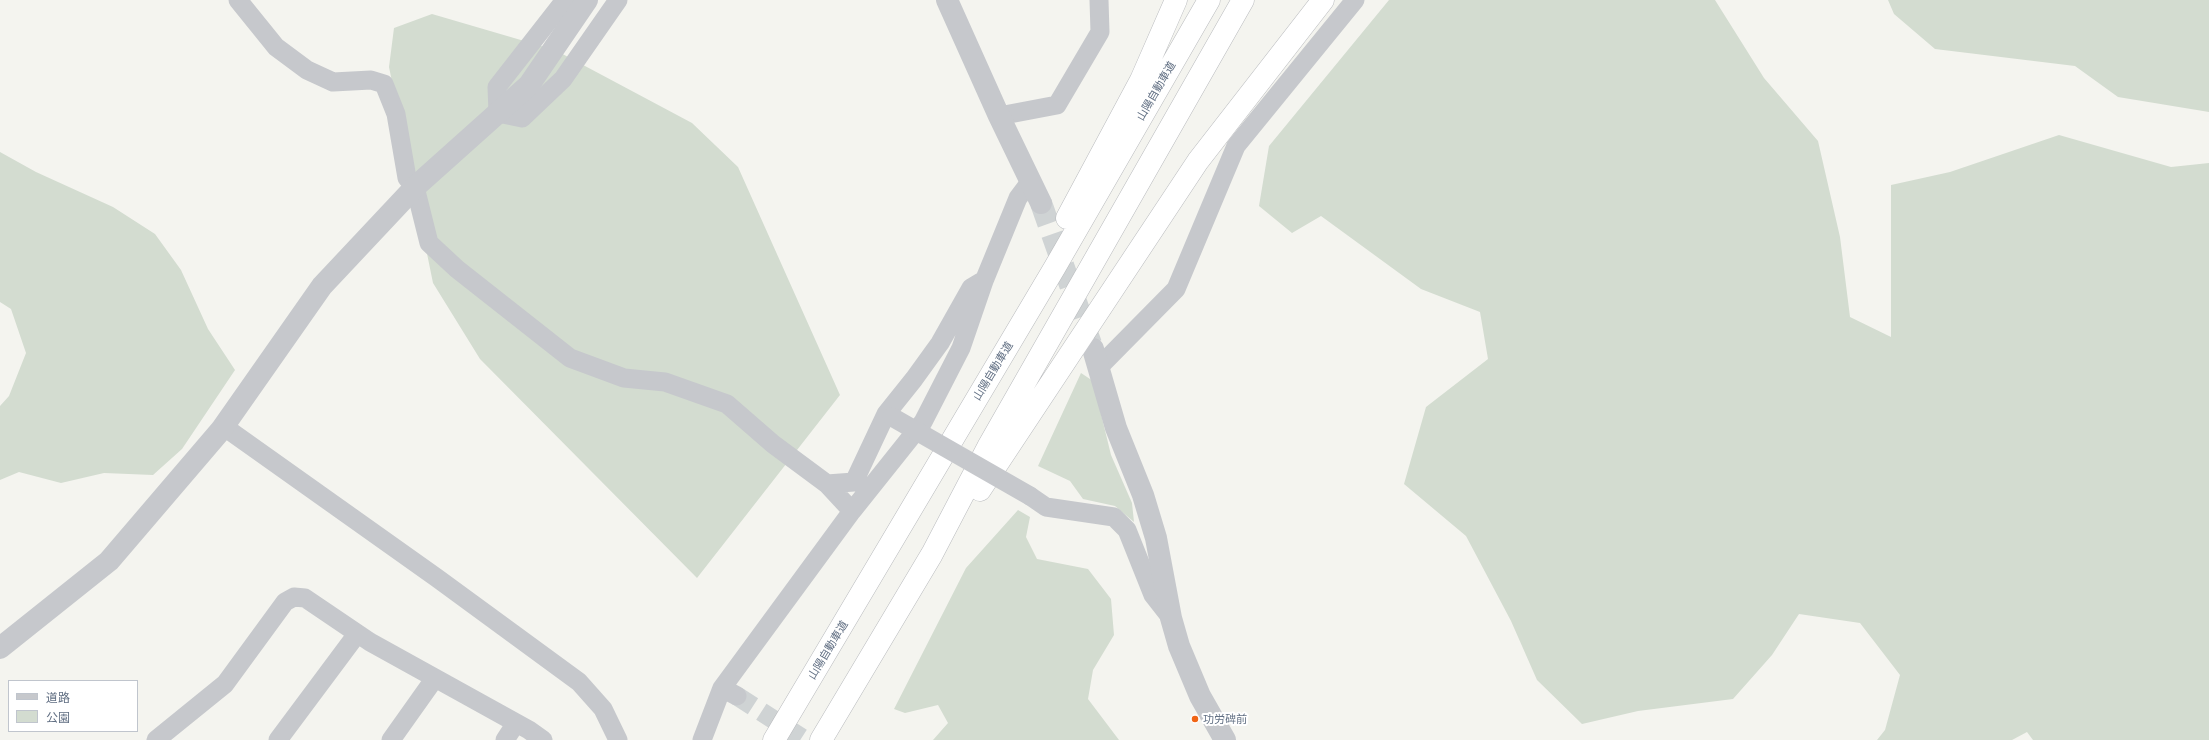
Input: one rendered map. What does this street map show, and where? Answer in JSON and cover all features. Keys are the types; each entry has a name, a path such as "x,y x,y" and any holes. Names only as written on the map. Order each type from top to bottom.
{"highway":[{"path":"773,740 1012,319 1142,80 1176,0"},
{"name":"山陽自動車道","path":"773,740 1055,267 1209,0"},
{"path":"821,740 932,554 1003,420 1243,0"},
{"path":"932,554 978,494 1198,161 1323,0"}],"street":[{"path":"238,0 276,47 307,70 333,82 371,80 384,84 396,114 407,178 415,187 429,243 457,269 570,358 624,378 665,382 727,404 773,444 827,484 852,511"},
{"path":"498,112 497,88 565,0"},
{"path":"0,648 109,561 223,426 322,286 415,187 529,85 587,0"},
{"path":"498,112 522,118 563,79 618,0"},
{"path":"947,0 999,116 1041,203"},
{"path":"999,116 1057,105 1100,32 1099,0"},
{"path":"1226,740 1200,696 1179,646 1171,618 1156,538 1143,496 1116,428 1096,358 1176,289 1236,146 1355,0"},
{"path":"702,740 730,692 852,511 923,422 961,348 984,281 1018,198 1030,182"},
{"path":"827,484 854,482 889,416 940,343 970,288 984,281"},
{"path":"889,416 1030,496 1046,507 1114,517 1127,530 1153,595 1171,618"},
{"path":"223,426 437,578 579,682 603,709 618,740"},
{"path":"156,740 225,684 284,602 294,597 305,598 357,634 516,723 543,740"},
{"path":"278,740 357,634"},
{"path":"391,740 435,678"},
{"path":"505,740 516,723"}],"green space":[{"path":"1389,0 1715,0 1764,78 1818,141 1840,237 1850,317 1891,337 1891,185 1950,172 2059,135 2171,167 2209,163 2209,740 2033,740 2027,732 2012,740 1877,740 1885,730 1900,675 1860,623 1799,614 1772,655 1733,699 1638,711 1582,724 1537,680 1511,621 1466,536 1404,484 1426,407 1488,359 1480,312 1421,289 1321,216 1292,233 1259,206 1269,146"},
{"path":"1888,0 2209,0 2209,112 2118,97 2075,66 1935,49 1894,14"},
{"path":"432,14 555,50 692,123 738,167 840,395 697,578 480,359 433,283 389,67 394,28"},
{"path":"0,152 36,172 113,207 155,234 181,270 208,329 235,370 182,449 153,475 104,473 61,483 19,472 0,480 0,406 9,396 26,353 11,309 0,302"},
{"path":"1081,373 1093,381 1111,455 1132,503 1134,522 1115,506 1083,499 1070,481 1038,466"},
{"path":"1018,510 1030,517 1026,537 1037,559 1088,569 1111,599 1114,635 1093,670 1088,699 1119,740 933,740 948,723 938,705 905,713 894,709 966,568"}],"tunnel":[{"path":"1041,203 1091,344"},
{"path":"737,696 805,740"}],"place":[{"name":"功労碑前","path":"1195,719"}]}
